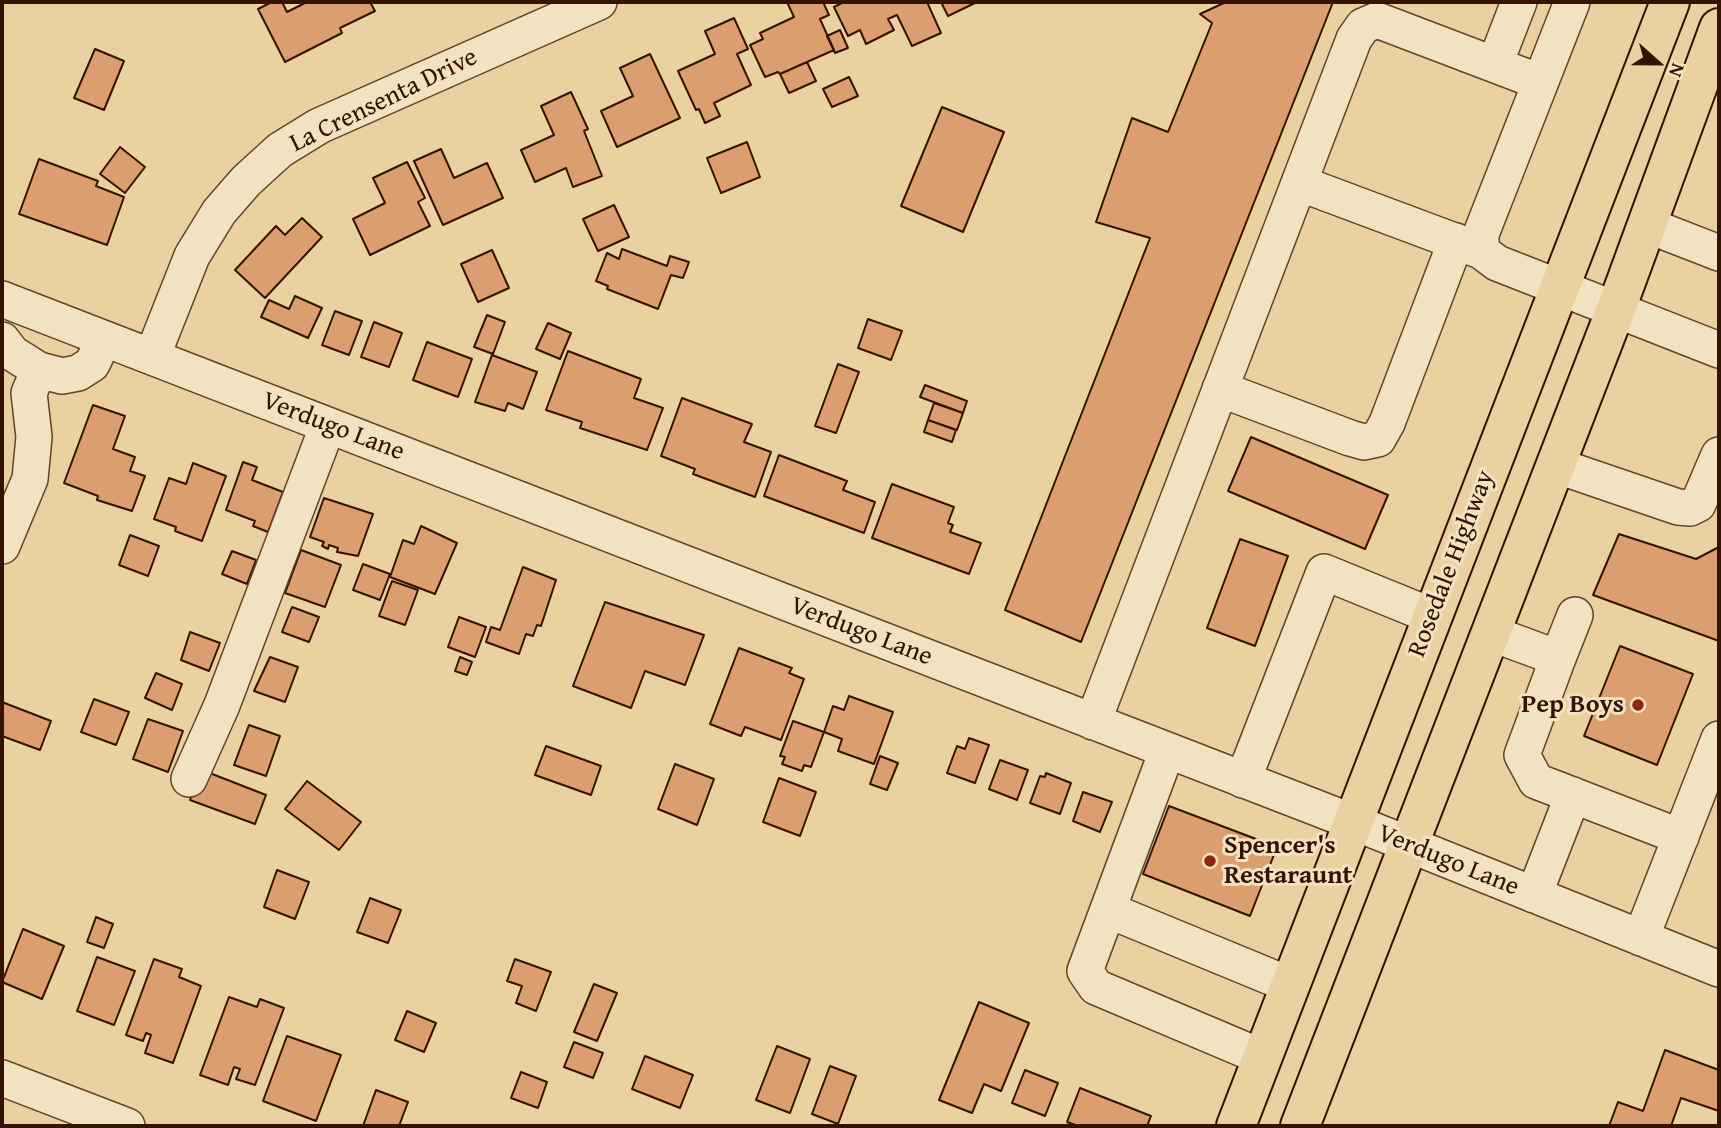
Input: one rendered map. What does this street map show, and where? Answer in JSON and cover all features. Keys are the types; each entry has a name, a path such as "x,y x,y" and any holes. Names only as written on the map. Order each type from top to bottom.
{"main road":[{"name":"Rosedale Highway","path":"1236,1126 1670,2"},
{"path":"1300,1126 1616,309 1717,35"}],"street":[{"name":"La Crensenta Drive","path":"152,357 192,256 219,212 246,181 281,150 319,126 599,2"},
{"path":"1495,64 1519,2"},
{"path":"1220,389 1350,438 1364,442 1378,439 1468,246 1481,234 1572,2"},
{"path":"1093,722 1354,39 1363,26 1377,20 1389,22 1540,82"},
{"path":"1300,183 1468,246 1497,263 1719,349"},
{"path":"1647,225 1719,253"},
{"name":"Verdugo Lane","path":"2,301 1353,822 1719,969"},
{"path":"2,340 12,353 39,370 62,376 78,373 92,364 104,339"},
{"path":"2,546 30,479 34,437 29,393 39,370"},
{"path":"189,779 222,705 328,425"},
{"path":"1555,465 1678,507 1690,508 1698,504 1719,455"},
{"path":"1243,780 1324,572 1432,616"},
{"path":"1575,615 1522,755 1536,781 1681,837"},
{"path":"1490,633 1558,658"},
{"path":"1641,938 1719,739"},
{"path":"1167,751 1085,971 1096,987 1262,1057"},
{"path":"1534,895 1573,795"},
{"path":"1108,910 1290,985"},
{"path":"2,1078 127,1126"}],"building":[{"path":"272,2 282,2 287,12 307,2 370,2 375,11 340,28 342,33 285,62 258,9"},
{"path":"787,2 823,2 829,15 820,19 834,50 780,74 778,72 765,77 750,45 763,39 760,33 794,17"},
{"path":"844,2 927,2 941,33 912,46 897,15 888,19 894,30 866,44 860,30 848,36 834,7"},
{"path":"941,2 974,2 975,3 948,16"},
{"path":"1226,2 1333,2 1081,642 1005,610 1150,238 1096,222 1132,118 1168,132 1212,23 1200,14"},
{"path":"734,18 748,49 737,54 751,85 714,103 720,116 705,123 678,71 715,54 705,31"},
{"path":"840,30 848,48 835,53 827,36"},
{"path":"95,49 124,61 104,110 74,98"},
{"path":"650,54 680,118 617,147 601,111 633,96 620,68"},
{"path":"807,62 816,81 789,93 780,74"},
{"path":"849,77 858,96 832,107 823,89"},
{"path":"571,92 588,129 584,131 602,176 573,187 566,168 535,182 521,150 554,135 541,106"},
{"path":"942,107 1004,132 963,232 901,206"},
{"path":"747,142 760,177 721,193 707,158"},
{"path":"120,147 145,167 125,193 100,174"},
{"path":"441,149 454,178 487,163 503,198 443,225 414,161"},
{"path":"39,159 98,181 96,186 124,197 107,245 19,214"},
{"path":"407,162 425,198 418,202 430,226 370,255 353,219 385,203 373,178"},
{"path":"614,205 629,237 598,251 583,219"},
{"path":"302,218 322,237 265,298 235,270 276,226 285,235"},
{"path":"622,249 667,266 670,256 689,262 683,278 671,275 658,309 607,289 608,286 596,281 607,253 619,259"},
{"path":"492,250 509,288 478,302 461,264"},
{"path":"295,296 322,308 308,338 261,317 269,300 289,309"},
{"path":"335,311 362,321 349,355 322,345"},
{"path":"487,315 505,322 493,354 474,347"},
{"path":"868,319 902,331 891,360 858,348"},
{"path":"374,322 402,333 389,367 361,357"},
{"path":"548,323 571,333 560,359 536,349"},
{"path":"427,342 472,359 458,397 413,380"},
{"path":"568,351 641,379 634,398 663,408 647,450 580,428 582,422 546,410"},
{"path":"492,355 537,372 523,409 508,403 505,411 475,402"},
{"path":"838,364 859,372 836,433 815,426"},
{"path":"925,385 967,401 963,413 920,397"},
{"path":"682,398 752,424 744,442 771,452 755,497 693,474 695,469 661,456"},
{"path":"934,403 963,413 957,430 928,420"},
{"path":"93,405 125,416 113,449 135,457 130,471 145,476 132,511 97,500 98,496 64,483"},
{"path":"928,420 956,430 952,442 924,432"},
{"path":"1251,437 1388,495 1365,549 1228,491"},
{"path":"779,455 847,481 843,490 875,502 864,533 764,496"},
{"path":"243,462 257,467 252,480 283,492 268,532 253,526 255,521 226,510"},
{"path":"193,463 226,476 202,541 175,531 176,527 154,519 169,478 186,484"},
{"path":"892,484 954,507 948,523 953,525 950,532 981,543 969,574 872,538"},
{"path":"324,498 373,514 358,556 337,552 338,548 329,545 328,549 322,546 324,542 310,537"},
{"path":"421,526 457,543 435,594 390,577 403,540 414,544"},
{"path":"1619,534 1696,559 1719,547 1719,641 1593,595"},
{"path":"130,535 159,546 148,576 119,565"},
{"path":"1240,539 1288,556 1255,646 1207,628"},
{"path":"301,550 341,565 325,607 285,593"},
{"path":"232,551 256,560 247,584 222,574"},
{"path":"363,564 390,574 380,600 353,590"},
{"path":"523,567 556,580 541,626 537,625 533,636 526,634 519,654 486,642 491,627 500,630"},
{"path":"392,581 418,590 405,625 379,616"},
{"path":"605,602 704,635 685,685 645,671 631,708 573,686"},
{"path":"292,607 319,617 309,642 282,632"},
{"path":"459,617 486,627 475,657 448,647"},
{"path":"190,632 220,643 209,671 181,660"},
{"name":"Pep Boys","path":"1620,646 1693,674 1657,765 1584,736"},
{"path":"739,648 792,668 789,673 804,679 781,740 745,727 741,736 710,724"},
{"path":"270,657 298,667 285,702 254,691"},
{"path":"460,657 472,662 467,675 455,671"},
{"path":"156,673 182,684 172,710 145,698"},
{"path":"849,696 893,712 874,764 838,751 842,739 824,732 833,706 844,710"},
{"path":"94,699 129,712 116,745 81,732"},
{"path":"2,702 51,721 40,750 2,736"},
{"path":"148,719 183,731 168,772 133,759"},
{"path":"793,721 824,732 811,767 804,765 802,771 782,764 785,757 780,756"},
{"path":"249,725 280,736 266,776 234,765"},
{"path":"969,738 989,745 975,783 947,773 957,746 965,749"},
{"path":"546,746 601,766 591,795 535,775"},
{"path":"880,756 898,763 887,790 870,784"},
{"path":"1000,760 1028,770 1017,800 989,789"},
{"path":"675,764 714,779 697,825 658,809"},
{"path":"202,770 266,795 255,824 190,800"},
{"path":"1046,773 1071,783 1060,814 1030,803 1040,776 1045,777"},
{"path":"779,778 816,792 800,836 763,822"},
{"path":"307,781 361,822 339,850 285,809"},
{"path":"1083,792 1112,802 1100,832 1073,821"},
{"name":"Spencer's Restaraunt","path":"1169,806 1277,847 1250,916 1143,874"},
{"path":"277,870 309,882 295,919 264,907"},
{"path":"370,898 401,910 388,943 357,932"},
{"path":"96,917 113,924 104,948 87,942"},
{"path":"23,929 64,946 42,999 2,982"},
{"path":"97,957 135,971 114,1025 77,1011"},
{"path":"154,959 182,969 179,977 201,986 173,1063 145,1053 151,1035 146,1033 143,1041 126,1035"},
{"path":"515,959 551,972 536,1011 516,1003 522,986 507,981"},
{"path":"594,984 617,993 597,1041 574,1032"},
{"path":"229,997 257,1007 260,999 284,1008 255,1085 236,1079 240,1069 234,1067 228,1085 200,1075"},
{"path":"979,1002 1029,1023 1001,1091 984,1084 972,1113 939,1100"},
{"path":"407,1011 436,1023 424,1052 395,1040"},
{"path":"287,1036 341,1055 316,1121 263,1101"},
{"path":"574,1042 603,1053 593,1078 564,1067"},
{"path":"777,1046 810,1059 790,1113 756,1100"},
{"path":"1665,1050 1719,1070 1719,1111 1681,1098 1671,1126 1609,1126 1618,1102 1643,1111"},
{"path":"645,1056 693,1075 680,1108 632,1089"},
{"path":"830,1066 856,1076 838,1124 812,1114"},
{"path":"1025,1070 1058,1083 1045,1116 1012,1103"},
{"path":"521,1072 547,1082 538,1108 511,1098"},
{"path":"1080,1088 1151,1116 1147,1126 1078,1126 1067,1122"},
{"path":"376,1090 408,1102 399,1126 363,1126"}],"place":[{"name":"Pep Boys","path":"1638,705"},
{"name":"Spencer's Restaraunt","path":"1210,861"}]}
